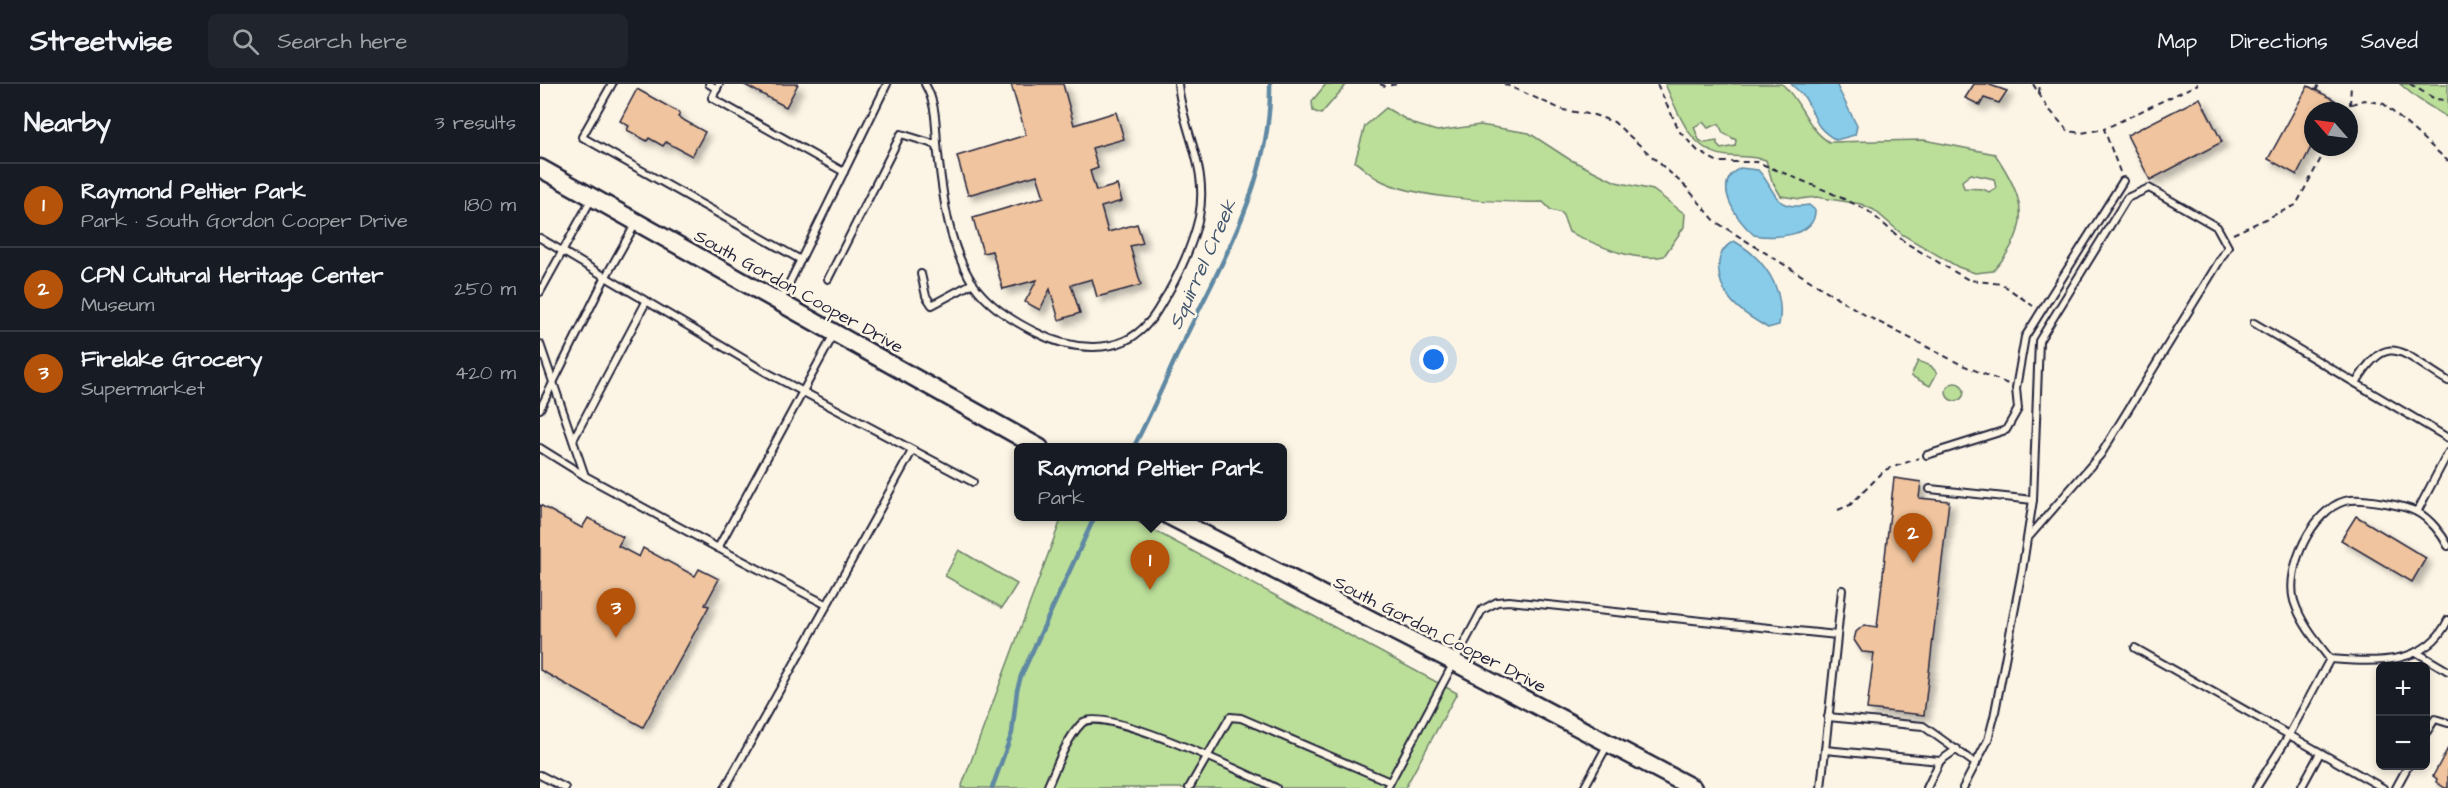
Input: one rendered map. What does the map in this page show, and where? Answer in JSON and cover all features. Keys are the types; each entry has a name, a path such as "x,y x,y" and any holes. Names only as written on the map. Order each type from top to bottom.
{"main road":[{"name":"South Gordon Cooper Drive","path":"540,168 1033,443"},
{"name":"South Gordon Cooper Drive","path":"1179,521 1455,662 1693,788"}],"lane":[{"path":"612,84 582,137 801,260"},
{"path":"709,84 718,86 712,98 844,172"},
{"path":"780,303 887,84"},
{"path":"925,84 936,110 937,144 948,224 973,283 986,300 1022,326 1046,338 1083,347 1101,347 1124,341 1148,324 1179,274 1199,217 1202,174 1182,111 1178,84"},
{"path":"828,279 902,134 937,144"},
{"path":"1927,455 2006,430 2018,409 2016,388 2025,337 2123,181"},
{"path":"1963,788 1988,740 1994,717 2027,538 2033,500 2039,341 2127,198 2149,188 2217,227 2228,248 2101,454 2027,538"},
{"path":"540,292 592,197"},
{"path":"540,409 605,278 637,222"},
{"path":"540,238 803,392 973,482"},
{"path":"921,274 926,296 932,305 973,283"},
{"path":"573,440 646,302"},
{"path":"2254,323 2448,438"},
{"path":"718,548 834,334"},
{"path":"540,344 585,476"},
{"path":"2356,383 2368,363 2384,350 2396,350 2448,381"},
{"path":"540,448 585,476 827,604"},
{"path":"726,788 912,451"},
{"path":"2417,512 2448,453"},
{"path":"1930,489 2033,500"},
{"path":"2448,546 2442,535 2417,512 2372,501 2345,501 2324,514 2301,543 2295,567 2293,598 2306,628 2330,659 2379,662 2404,658 2428,645 2448,620"},
{"path":"1821,788 1842,590"},
{"path":"1200,788 1191,786 1206,755 1230,717 1241,718 1388,785 1482,610 1497,602 1509,600 1837,634"},
{"path":"2135,648 2383,788"},
{"path":"2416,652 2448,671"},
{"path":"2256,788 2289,735 2330,659"},
{"path":"1828,717 1923,726 1976,764"},
{"path":"1047,788 1064,751 1083,722 1093,718 1114,722 1206,755 1276,788"},
{"path":"2430,727 2435,719 2448,723"},
{"path":"1584,788 1609,743"},
{"path":"1927,788 1940,761 1957,749"},
{"path":"1825,750 1940,761"},
{"path":"2301,788 2320,753"},
{"path":"2396,788 2405,770"},
{"path":"540,775 565,788"}],"path":[{"path":"1380,84 1385,86 1397,84"},
{"path":"1504,84 1563,111 1594,115 1614,123 1673,175 1716,222 1865,315 1960,364 2016,388"},
{"path":"1657,84 1680,132 1698,151 1718,162 1757,162 1827,191 1867,210 1905,243 1953,271 1969,280 2002,284 2040,311"},
{"path":"2033,84 2068,131 2081,133 2104,129 2198,84"},
{"path":"2039,94 2040,84"},
{"path":"2316,91 2319,84"},
{"path":"2350,84 2350,102"},
{"path":"2410,84 2435,99 2448,100"},
{"path":"2358,102 2364,100 2384,104 2448,161"},
{"path":"2104,129 2123,181"},
{"path":"2224,237 2296,205 2322,156"},
{"path":"1838,510 1850,505 1886,470 1927,455"}],"green space":[{"path":"1326,84 1347,84 1321,114 1313,111 1312,101"},
{"path":"1665,84 1782,84 1795,98 1809,122 1829,142 1924,140 1995,154 2013,185 2018,199 2019,227 2014,240 1993,271 1975,273 1958,267 1903,235 1874,210 1861,204 1816,197 1800,199 1781,196 1772,181 1766,160 1716,153 1695,140 1681,119","holes":["1703,122 1708,128 1719,124 1723,133 1736,140 1735,146 1721,149 1717,141 1704,143 1699,140 1694,127","1971,174 1994,179 1996,188 1989,192 1983,189 1964,188 1962,181"]},
{"path":"2400,84 2448,84 2448,118 2418,99"},
{"path":"1386,108 1414,124 1437,131 1480,125 1529,133 1569,159 1616,182 1653,190 1685,214 1684,227 1664,256 1640,257 1616,252 1569,232 1562,213 1551,210 1543,202 1505,202 1459,198 1393,186 1375,177 1355,162 1365,126"},
{"path":"1918,361 1931,366 1937,373 1930,386 1911,376"},
{"path":"1955,383 1962,385 1964,392 1962,399 1955,401 1948,399 1946,392 1948,385"},
{"path":"1061,521 1136,521 1457,693 1405,788 961,788"},
{"path":"959,550 1017,584 1002,608 945,576"}],"water":[{"path":"1791,84 1836,84 1857,126 1855,135 1836,140 1828,135 1816,121 1805,98"},
{"path":"1740,168 1758,170 1781,202 1797,206 1809,205 1815,210 1809,226 1801,231 1782,236 1754,235 1735,212 1727,193 1727,183 1731,175"},
{"path":"1734,241 1755,256 1776,287 1779,299 1779,325 1768,328 1758,322 1738,307 1725,292 1719,275 1719,260 1722,252"}],"building":[{"path":"743,84 798,84 786,107"},
{"path":"1011,84 1063,84 1074,125 1116,112 1124,139 1092,148 1098,168 1090,171 1096,191 1117,185 1122,201 1101,207 1108,232 1137,224 1143,243 1130,246 1141,285 1097,297 1092,279 1071,285 1080,313 1059,320 1050,289 1040,310 1025,302 1037,280 1003,289 992,251 983,253 973,218 1044,197 1037,175 968,195 957,156 1026,135"},
{"path":"1974,84 1987,84 2007,91 1999,103 1984,98 1980,105 1965,98"},
{"path":"2308,86 2335,100 2334,102 2304,102 2304,156 2306,156 2297,175 2268,159"},
{"path":"637,89 680,113 678,117 705,132 692,156 666,142 663,146 649,138 647,141 627,130 629,126 620,121"},
{"path":"2200,98 2222,142 2150,180 2127,135"},
{"path":"1894,478 1921,482 1919,498 1949,501 1924,715 1867,709 1874,653 1862,652 1854,640 1856,632 1864,625 1877,627"},
{"path":"540,505 582,528 588,518 623,537 618,546 639,557 643,548 695,576 699,569 719,579 705,605 709,606 643,727 540,670"},
{"path":"2356,516 2426,558 2412,582 2341,540"},
{"path":"2448,748 2448,788 2445,788 2436,782 2437,779 2433,776"}],"waterway":[{"name":"Squirrel Creek","path":"1136,443 1230,246 1255,183 1269,118 1270,84"},
{"name":"Squirrel Creek","path":"992,788 1012,733 1021,676 1093,521"}],"place":[{"name":"CPN Cultural Heritage Center","path":"1913,563"},
{"name":"Raymond Peltier Park","path":"1150,590"},
{"name":"Firelake Grocery","path":"616,638"}]}
